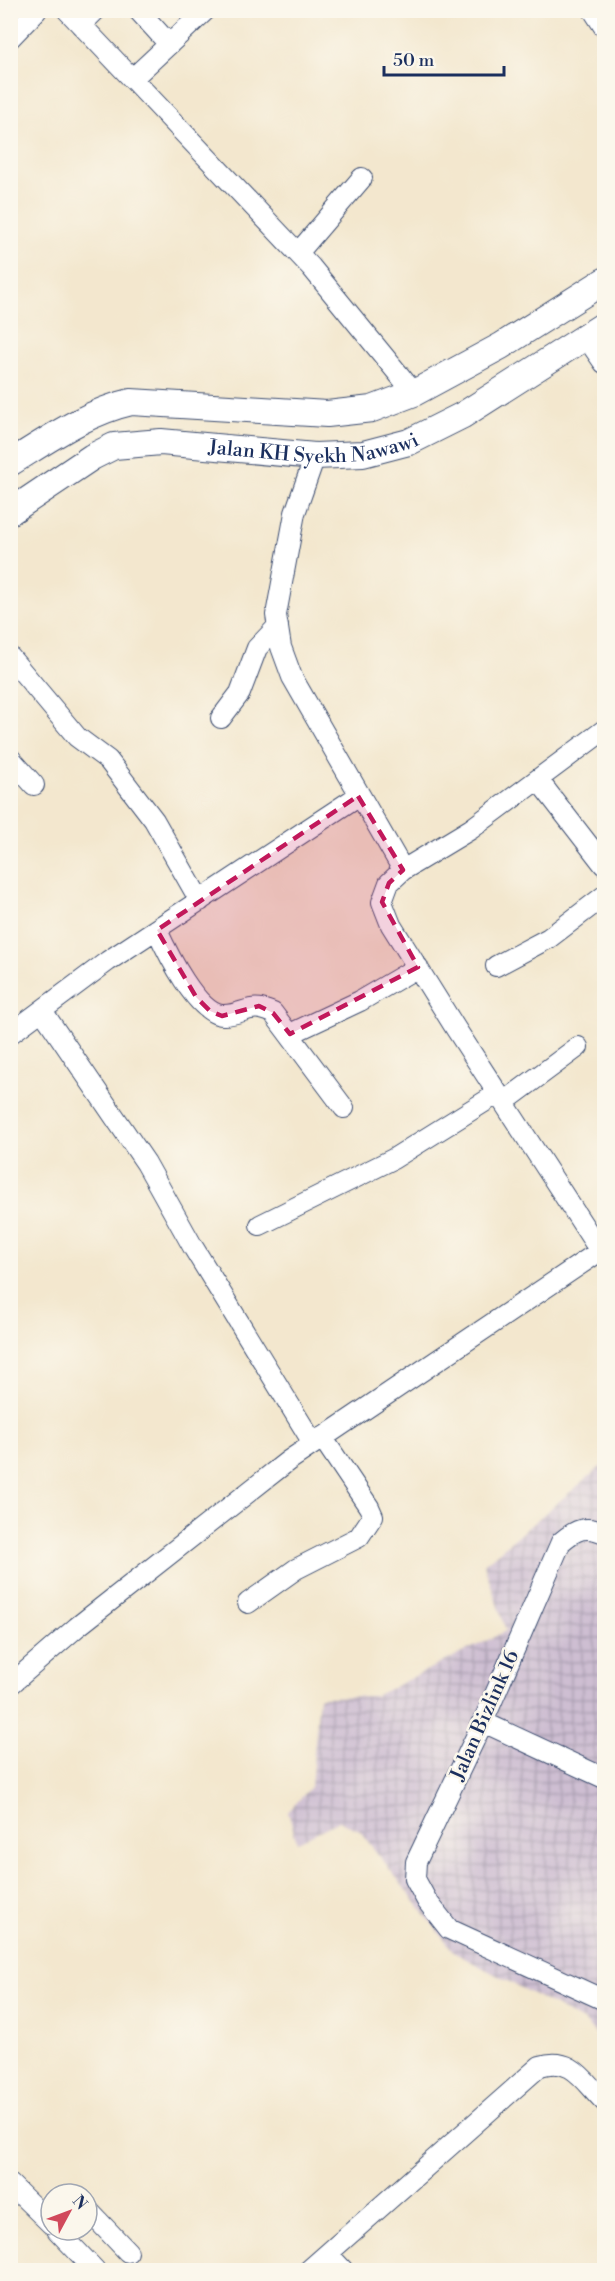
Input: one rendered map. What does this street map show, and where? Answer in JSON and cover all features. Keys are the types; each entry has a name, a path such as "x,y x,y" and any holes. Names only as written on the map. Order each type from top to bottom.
{"main road":[{"name":"Jalan KH Syekh Nawawi","path":"10,463 78,422 108,407 132,402 327,414 372,409 414,393 501,346 604,281"},
{"name":"Jalan KH Syekh Nawawi","path":"10,512 92,457 114,446 161,442 315,456 363,454 409,442 430,433 595,331"}],"street":[{"path":"10,38 37,10"},
{"path":"66,10 298,253 414,393"},
{"path":"81,25 96,10"},
{"path":"138,10 168,44"},
{"path":"133,78 206,10"},
{"path":"593,10 604,27"},
{"path":"298,253 363,178"},
{"path":"595,331 604,363"},
{"path":"315,456 295,513 276,615 281,647 292,677 358,796 403,870"},
{"path":"221,718 240,693 257,648 278,626"},
{"path":"10,657 77,737 108,760 154,820 200,901"},
{"path":"10,1685 77,1627 317,1440 602,1250 500,1098 391,925 382,902 389,883 403,870 471,829 539,782 604,730"},
{"path":"10,758 34,785"},
{"path":"539,782 604,865"},
{"path":"10,1034 43,1012 108,961 358,796"},
{"path":"496,966 549,938 604,896"},
{"path":"157,930 167,952 196,997 210,1011 222,1016 259,1006 273,1013 344,1108"},
{"path":"290,1034 360,1001 418,967"},
{"path":"43,1012 146,1163 193,1247 317,1440 369,1507 373,1516 371,1523 359,1537 296,1569 248,1603"},
{"path":"260,1225 393,1160 500,1098 578,1047"},
{"name":"Jalan Bizlink 16","path":"604,1533 591,1527 574,1531 561,1542 483,1722 416,1862 415,1879 427,1901 449,1929 604,2000"},
{"path":"483,1722 604,1778"},
{"path":"309,2271 540,2066 556,2061 570,2067 604,2101"},
{"path":"10,2184 39,2211"},
{"path":"99,2222 128,2252"},
{"path":"69,2242 95,2271"},
{"path":"328,2254 343,2271"}],"highlighted area":[{"path":"358,796 403,870 389,883 382,902 418,967 290,1034 273,1013 259,1006 222,1016 210,1011 196,997 157,930"}],"shaded area":[{"path":"604,1464 604,2043 585,2022 455,1953 359,1830 339,1821 297,1842 288,1812 311,1787 319,1697 375,1696 506,1631 484,1564"}]}
